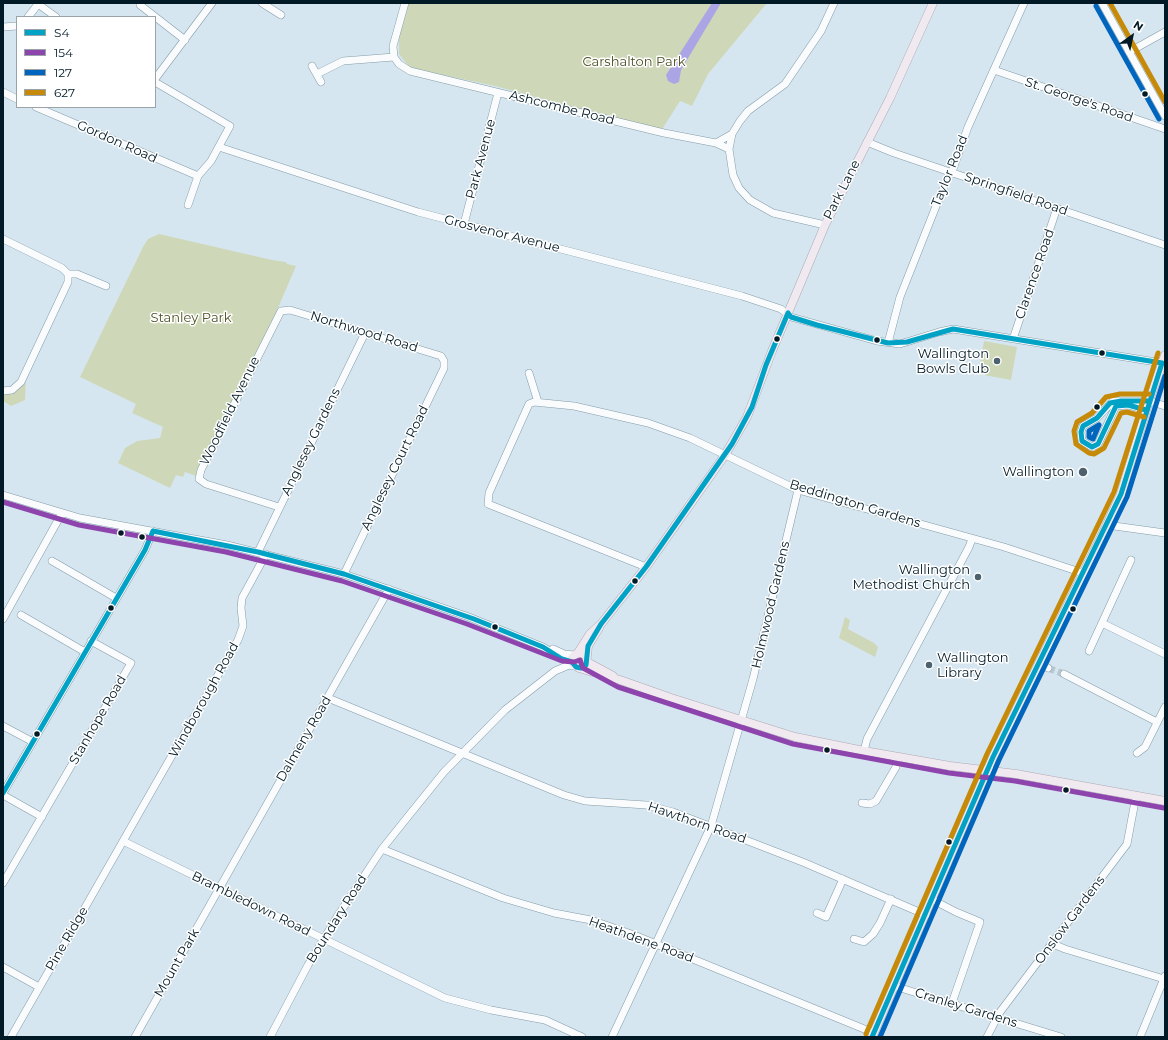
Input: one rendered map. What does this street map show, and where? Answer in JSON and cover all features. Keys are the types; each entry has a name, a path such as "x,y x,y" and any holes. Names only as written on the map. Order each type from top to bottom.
{"main road":[{"name":"Park Lane","path":"725,455 748,417 757,396 766,365 825,225 890,98 933,3"},
{"path":"873,1035 933,900 988,769 1107,525 1123,488 1146,410 1165,355"},
{"path":"587,659 588,646 601,624 646,567 725,455"},
{"path":"576,661 590,634 601,624"},
{"path":"576,661 587,659 620,680"},
{"path":"576,661 587,659"},
{"path":"576,661 603,676 620,680 742,721 795,737 864,752 955,766 988,769 1165,801"}],"street":[{"path":"141,3 140,5 154,16"},
{"path":"156,80 212,3"},
{"path":"262,3 281,15"},
{"path":"317,74 343,61 394,57 394,36 406,3"},
{"path":"825,225 780,215 762,208 750,200 739,188 732,175 729,149 732,134 748,111 784,84 821,31 834,3"},
{"name":"Taylor Road","path":"888,343 904,286 968,127 1024,3"},
{"path":"1102,3 1165,116"},
{"path":"29,16 39,4 55,16"},
{"path":"156,17 185,40"},
{"path":"3,27 16,26"},
{"path":"1129,52 1165,32"},
{"name":"Ashcombe Road","path":"394,57 399,64 410,71 664,133 716,143 729,149"},
{"path":"312,66 321,82"},
{"name":"St. George's Road","path":"994,70 1165,129"},
{"path":"156,82 230,126 211,161 198,176 188,205"},
{"path":"3,92 16,98"},
{"name":"Park Avenue","path":"464,224 498,93"},
{"name":"Gordon Road","path":"38,108 198,176"},
{"path":"716,143 732,134"},
{"name":"Springfield Road","path":"867,142 876,147 1165,245"},
{"name":"Grosvenor Avenue","path":"219,147 418,212 742,296 780,309 791,317 888,343 907,342 953,329 1162,363"},
{"name":"Clarence Road","path":"1013,339 1057,208"},
{"path":"3,239 62,268 68,274 77,274 106,286"},
{"path":"3,391 12,390 21,382 68,282 68,274"},
{"name":"Northwood Road","path":"281,310 290,310 439,354 444,361"},
{"name":"Woodfield Avenue","path":"280,507 206,484 199,479 201,470 281,310"},
{"name":"Anglesey Gardens","path":"258,552 365,333"},
{"name":"Anglesey Court Road","path":"344,574 444,368 444,361"},
{"path":"529,373 538,402 531,403 527,407 489,493 488,504 646,567"},
{"path":"1146,410 1128,405 1116,406 1098,444 1092,446 1082,441 1081,432 1083,426 1097,418 1110,403 1121,401 1149,401 1165,406"},
{"name":"Beddington Gardens","path":"538,402 574,406 634,419 676,432 798,490 972,539 1061,565 1083,573"},
{"name":"Holmwood Gardens","path":"612,1037 711,826 742,721 798,490"},
{"path":"3,495 62,513 258,552 344,574 470,617 543,647 550,648 576,661"},
{"path":"3,619 62,513"},
{"path":"1107,525 1165,533"},
{"path":"42,817 3,794 145,550 153,531"},
{"path":"864,752 867,739 972,539"},
{"name":"Windborough Road","path":"123,841 242,632 242,598 266,554"},
{"path":"1089,651 1130,560"},
{"path":"52,561 116,598"},
{"name":"Dalmeny Road","path":"219,889 389,589"},
{"path":"21,615 85,652"},
{"path":"1102,623 1165,654"},
{"name":"Stanhope Road","path":"3,883 131,663 91,641"},
{"name":"Boundary Road","path":"270,1037 323,939 382,850 444,772 506,710 555,671 576,661"},
{"path":"1039,663 1048,668"},
{"path":"1064,674 1157,722"},
{"name":"Hawthorn Road","path":"328,698 463,752 574,799 646,805 659,808 711,826 843,878 926,915"},
{"path":"1137,753 1145,747 1165,707"},
{"path":"3,726 33,742"},
{"path":"862,804 870,804 877,799 896,767 898,757"},
{"name":"Onslow Gardens","path":"987,1037 997,1017 1127,844 1136,796"},
{"name":"Brambledown Road","path":"123,841 445,998 491,1010 544,1020 582,1037"},
{"name":"Pine Ridge","path":"10,1037 123,841"},
{"name":"Heathdene Road","path":"382,850 503,898 528,906 616,928 873,1035"},
{"path":"817,913 826,917 843,878"},
{"name":"Mount Park","path":"135,1037 219,889"},
{"path":"854,938 864,942 873,934 891,899"},
{"path":"933,900 980,922 952,1003"},
{"path":"1053,944 1065,949 1164,977 1140,1037"},
{"path":"3,967 39,987"},
{"name":"Cranley Gardens","path":"894,986 1061,1037"}],"green space":[{"name":"Carshalton Park","path":"409,3 767,3 708,74 692,106 680,101 661,131 495,86 410,68 399,54 399,35"},
{"name":"Stanley Park","path":"159,234 286,262 287,264 296,266 199,477 185,472 183,477 176,475 170,488 118,463 125,448 137,441 160,438 163,427 132,413 136,404 80,377 143,247 148,239"},
{"name":"Wallington Bowls Club","path":"984,341 1017,347 1011,380 978,374"},
{"path":"26,374 25,400 11,406 3,401 3,392 6,393"},
{"path":"845,617 850,620 848,629 874,643 878,647 875,657 839,638"}],"shaded area":[{"path":"712,3 721,3 681,70 679,82 674,84 668,81 666,75"}],"tunnel":[{"path":"1048,668 1064,674"}],"transit line":[{"name":"627","path":"1110,3 1165,102"},
{"name":"127","path":"1096,6 1159,119"},
{"name":"S4","path":"788,313 791,317 817,325 888,343 907,342 953,329 1162,363"},
{"name":"S4","path":"153,531 258,552 344,574 474,619 543,647 562,659 572,662 576,667 581,668 586,665 588,646 601,624 646,567 732,444 752,407 766,365 788,313"},
{"name":"627","path":"866,1034 987,754 1114,492 1158,353"},
{"name":"S4","path":"872,1037 993,757 1121,494 1162,363"},
{"name":"127","path":"880,1037 999,760 1127,497 1165,376"},
{"name":"627","path":"1144,417 1127,412 1121,413 1104,448 1094,454 1089,453 1076,444 1074,431 1077,422 1092,413 1106,397 1120,394 1149,394"},
{"name":"S4","path":"1146,410 1128,405 1116,406 1098,444 1092,447 1082,441 1081,432 1083,426 1097,418 1110,403 1121,401 1149,401"},
{"name":"127","path":"1099,425 1093,439 1089,437 1089,431 1099,425"},
{"name":"154","path":"3,502 79,525 226,552 342,581 467,624 562,661 574,662 580,660 583,668 618,687 793,744 949,773 1015,781 1164,808"},
{"name":"S4","path":"3,793 145,550 153,531"}],"place":[{"name":"Wallington Bowls Club","path":"997,361"},
{"name":"Wallington","path":"1083,472"},
{"name":"Wallington Methodist Church","path":"978,577"},
{"name":"Wallington Library","path":"929,665"}]}
